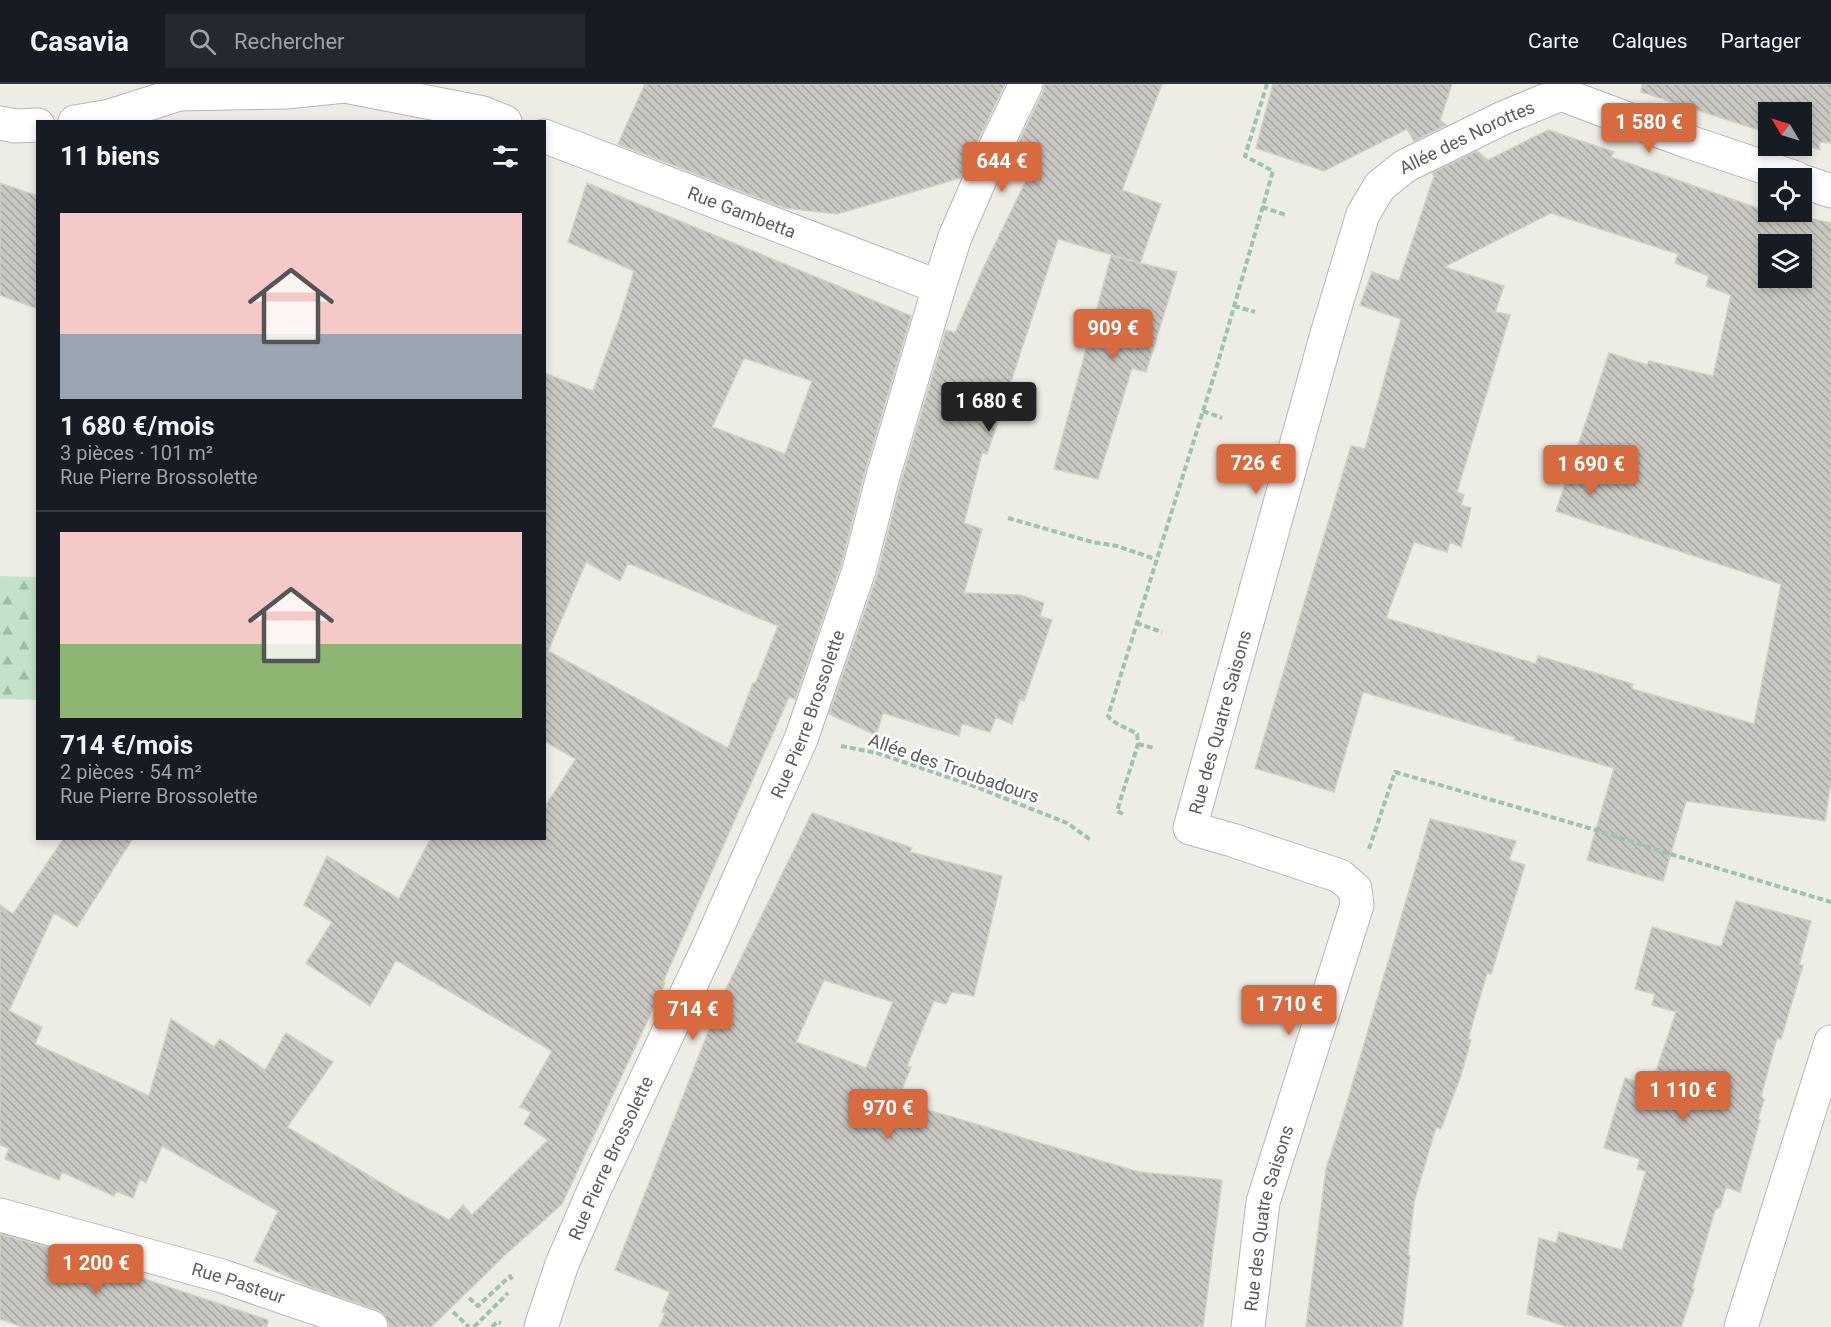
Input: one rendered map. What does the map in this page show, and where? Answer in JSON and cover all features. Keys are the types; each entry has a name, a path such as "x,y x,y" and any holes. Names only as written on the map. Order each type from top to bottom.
{"street":[{"name":"Rue Pierre Brossolette","path":"541,1327 562,1264 595,1188 710,946 801,739 859,570 882,480 955,237 1026,84"},
{"path":"87,120 110,116 180,89 286,92 345,86 483,113 500,120"},
{"name":"Allée des Norottes","path":"1380,186 1405,166 1559,89 1689,142 1766,168"},
{"path":"0,123 15,126 36,125"},
{"name":"Rue Gambetta","path":"546,137 939,287"},
{"path":"1812,184 1831,191"},
{"name":"Rue des Quatre Saisons","path":"1248,1327 1263,1202 1357,905 1355,889 1340,876 1190,828 1327,334 1363,214 1380,186"},
{"path":"1741,1327 1831,1042"},
{"name":"Rue Pasteur","path":"0,1215 222,1276 371,1327"}],"path":[{"path":"1123,814 1117,811 1138,744 1137,734 1125,726 1112,722 1108,716 1155,559 1203,411 1273,171 1245,156 1267,84"},
{"path":"1262,207 1286,215"},
{"path":"1234,306 1255,312"},
{"path":"1203,411 1222,418"},
{"path":"1008,518 1081,539 1117,546 1155,559"},
{"path":"1136,623 1162,632"},
{"name":"Allée des Troubadours","path":"801,739 877,753 971,785 1067,823 1091,840"},
{"path":"1138,744 1154,748"},
{"path":"1355,889 1395,772 1596,830 1831,902"},
{"path":"469,1298 478,1306 510,1276 516,1285 474,1327"},
{"path":"453,1312 469,1327"}],"green space":[{"path":"0,576 36,577 36,700 0,699"}],"building":[{"path":"645,84 1005,84 960,178 837,214 785,208 618,144"},
{"path":"1045,84 1162,84 1122,190 1161,204 1140,263 1058,239 987,454 982,453 964,523 982,529 964,593 1020,595 1044,603 1040,616 1052,620 1024,701 1020,699 1012,724 996,717 990,732 962,724 959,736 883,713 876,735 829,714 877,576 900,485 946,330 955,333 983,269 1038,156 1008,164"},
{"path":"1273,84 1452,84 1440,120 1446,125 1414,141 1407,129 1324,171 1256,148"},
{"path":"1642,84 1831,84 1831,143 1819,142 1820,150 1812,147 1812,102 1758,102 1758,130 1641,92"},
{"path":"1548,130 1614,152 1611,157 1758,208 1758,222 1812,222 1812,219 1831,223 1831,780 1825,821 1686,801 1663,881 1587,860 1614,768 1514,740 1515,737 1363,692 1334,792 1255,768 1351,446 1365,449 1401,319 1360,305 1372,272 1399,281 1434,176 1432,173 1477,151 1488,160","holes":["1551,213 1678,254 1675,263 1709,276 1706,286 1731,295 1713,376 1649,361 1647,365 1609,353 1556,511 1781,584 1754,724 1632,689 1633,684 1538,656 1536,664 1386,618 1414,542 1447,552 1450,542 1461,547 1471,508 1461,505 1464,495 1457,492 1510,315 1495,312 1504,286 1444,267"]},
{"path":"0,183 36,195 36,308 0,295"},
{"path":"587,183 911,316 864,475 841,565 795,699 789,697 663,982 665,983 562,1204 506,1254 431,1327 389,1327 385,1315 378,1310 308,1286 254,1261 278,1211 162,1146 146,1183 140,1179 133,1198 116,1191 114,1196 62,1172 59,1180 5,1159 9,1148 0,1145 0,905 13,914 63,840 132,840 77,927 54,913 9,1011 42,1027 35,1044 149,1096 171,1019 214,1047 220,1039 265,1070 286,1033 333,1062 287,1127 400,1194 449,1220 463,1205 472,1215 548,1140 524,1124 531,1112 520,1107 552,1051 396,960 370,1006 306,963 332,922 304,905 327,856 399,899 430,840 546,840 546,805 576,759 546,742 546,374 593,391 634,271 568,242","holes":["744,358 812,381 785,454 712,427","586,562 620,581 628,563 778,626 728,748 548,651"]},
{"path":"1111,256 1177,272 1146,372 1132,368 1098,479 1054,469"},
{"path":"812,813 912,848 910,852 1002,876 974,996 952,992 946,1004 934,1001 907,1066 911,1067 897,1101 1139,1172 1222,1180 1203,1327 659,1327 670,1292 615,1270 722,997","holes":["824,980 893,1002 866,1068 796,1042"]},
{"path":"1430,819 1516,841 1509,860 1525,865 1491,974 1487,973 1468,1039 1471,1040 1461,1075 1441,1129 1436,1127 1414,1202 1402,1327 1306,1327 1326,1169"},
{"path":"1736,901 1811,921 1799,965 1803,965 1781,1039 1777,1038 1761,1096 1764,1100 1758,1119 1760,1120 1740,1192 1726,1187 1720,1207 1715,1210 1692,1289 1694,1289 1681,1327 1568,1327 1527,1314 1539,1238 1556,1243 1559,1232 1622,1250 1646,1171 1637,1169 1640,1159 1604,1148 1625,1078 1651,1086 1676,1012 1652,1005 1655,994 1635,989 1652,927 1721,947"},
{"path":"0,1234 57,1250 268,1320 267,1327 22,1327 0,1319"}]}
